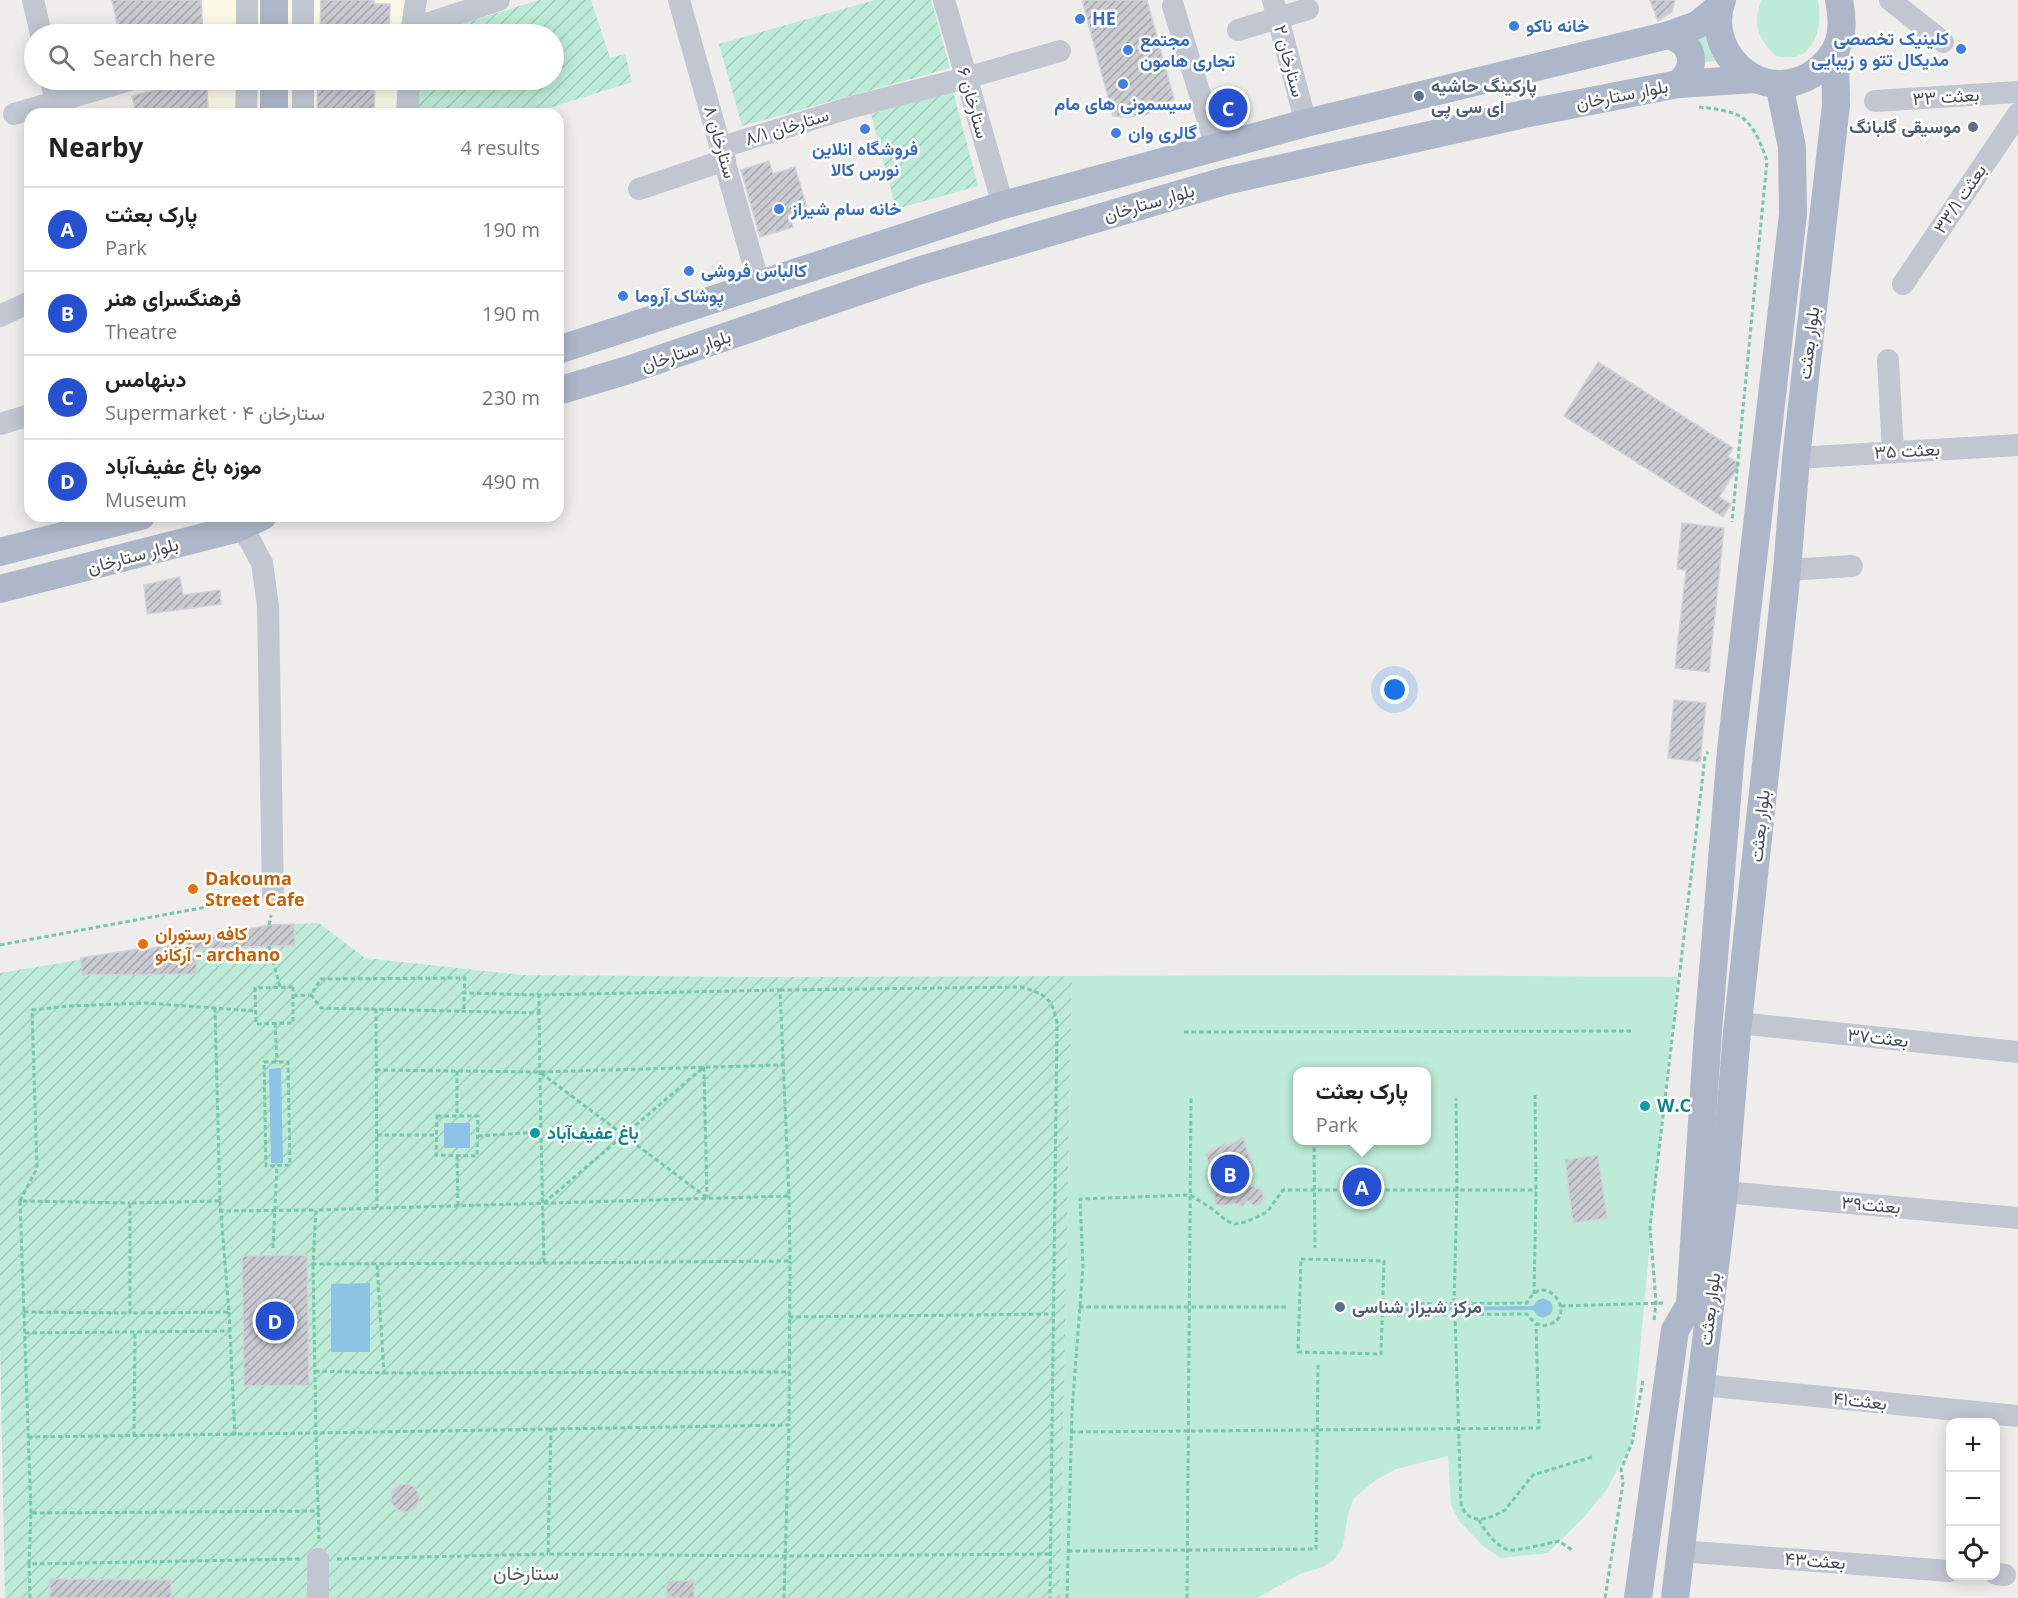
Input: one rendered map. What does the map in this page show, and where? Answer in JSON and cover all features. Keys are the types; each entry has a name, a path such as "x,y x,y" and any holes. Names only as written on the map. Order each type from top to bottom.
{"main road":[{"path":"274,0 274,24"},
{"name":"بلوار بعثت","path":"1675,1598 1724,1192 1738,1023 1787,570 1796,458 1836,105 1835,53 1840,38 1842,17 1839,0"},
{"path":"1720,4 1718,24 1721,41 1729,57 1740,69 1767,82"},
{"name":"بلوار ستارخان","path":"564,348 1003,205 1306,123 1669,35 1697,25 1720,4"},
{"path":"1669,35 1687,47 1691,65 1688,76 1678,84"},
{"name":"بلوار ستارخان","path":"564,390 921,270 1225,181 1515,116 1678,84 1767,82 1806,78 1821,69 1835,53"},
{"name":"بلوار بعثت","path":"1638,1598 1675,1330 1690,1305 1708,1031 1721,748 1793,214 1792,147 1767,82"},
{"path":"274,90 274,108"},
{"name":"بلوار ستارخان","path":"0,552 118,522"},
{"name":"بلوار ستارخان","path":"0,590 235,529 251,522"},
{"path":"1721,748 1767,754"}],"street":[{"path":"33,0 39,24"},
{"path":"247,0 247,24"},
{"path":"303,0 303,24"},
{"path":"412,24 416,0"},
{"path":"433,24 499,0"},
{"name":"ستارخان ۸","path":"679,0 759,284"},
{"name":"ستارخان ۶","path":"944,0 1003,205"},
{"path":"1890,0 1943,42"},
{"path":"1173,6 1216,147"},
{"path":"1238,30 1275,9 1308,9"},
{"name":"۲ ستارخان","path":"1275,9 1306,123"},
{"name":"ستارخان ۸/۱","path":"639,189 723,154 852,107 1060,51"},
{"path":"29,108 55,98 88,90"},
{"path":"246,108 247,90"},
{"path":"303,90 303,108"},
{"path":"407,108 408,90"},
{"name":"۳۳ بعثت","path":"1875,101 2018,92"},
{"path":"14,114 24,110"},
{"name":"۳۳/۱ بعثت","path":"1903,284 2018,114"},
{"path":"0,316 24,306"},
{"path":"1888,360 1893,452"},
{"path":"0,424 24,417"},
{"name":"۳۵ بعثت","path":"1796,458 2018,445"},
{"path":"253,522 268,606 273,897"},
{"path":"1787,570 1852,566"},
{"name":"بعثت۳۷","path":"1738,1023 2018,1052"},
{"name":"بعثت۳۹","path":"1724,1192 2018,1218"},
{"name":"بعثت۴۱","path":"1701,1385 2018,1416"},
{"name":"بعثت۴۳","path":"1680,1551 1946,1571"},
{"path":"318,1559 318,1598"}],"path":[{"path":"1698,107 1716,108 1744,118 1761,143 1767,161 1732,524"},
{"path":"1652,1326 1656,1303 1650,1227 1705,757 1721,748"},
{"path":"0,945 273,897"},
{"path":"269,946 280,987"},
{"path":"311,996 321,979 465,978 464,1010"},
{"path":"280,987 293,987 293,1023 256,1024 255,988 280,987"},
{"path":"464,993 539,995 1021,987 1041,993 1054,1005 1057,1023 1050,1598"},
{"path":"780,990 790,1261 789,1425 784,1598"},
{"path":"539,995 544,1263"},
{"path":"293,996 311,996"},
{"path":"311,996 321,1008 539,1012"},
{"path":"30,1598 31,1513 20,1201 37,1168 32,1010 69,1005 145,1003 255,1011"},
{"path":"215,1008 219,1211 229,1312 235,1435"},
{"path":"376,1009 377,1208"},
{"path":"275,1023 277,1062"},
{"path":"1184,1032 1633,1031"},
{"path":"264,1062 288,1062 290,1165 277,1165 266,1166 264,1062"},
{"path":"376,1070 540,1071 783,1065"},
{"path":"543,1204 704,1067"},
{"path":"704,1067 707,1199"},
{"path":"457,1071 457,1116"},
{"path":"540,1071 707,1199"},
{"path":"1534,1294 1535,1095"},
{"path":"1188,1598 1191,1096"},
{"path":"1454,1303 1457,1190 1456,1098"},
{"path":"437,1116 478,1116 477,1156 436,1155 436,1135 437,1116"},
{"path":"478,1136 541,1132"},
{"path":"376,1135 436,1135"},
{"path":"1314,1145 1315,1248"},
{"path":"458,1156 458,1206"},
{"path":"273,1248 277,1165"},
{"path":"1067,1598 1071,1432 1083,1266 1080,1199 1190,1196 1235,1224 1246,1222 1267,1212 1282,1190 1536,1190"},
{"path":"219,1211 789,1196"},
{"path":"20,1201 130,1203 220,1201"},
{"path":"130,1203 130,1313"},
{"path":"316,1210 313,1264 319,1511 318,1559"},
{"path":"1301,1259 1384,1261 1381,1354 1298,1352 1301,1259"},
{"path":"313,1264 790,1261"},
{"path":"377,1263 384,1373"},
{"path":"1398,1304 1527,1303 1534,1294 1543,1290 1553,1293 1561,1306 1560,1314 1553,1323 1536,1324"},
{"path":"1561,1306 1656,1303 1690,1305"},
{"path":"1079,1307 1288,1307"},
{"path":"24,1312 229,1312"},
{"path":"789,1317 1053,1314"},
{"path":"1455,1314 1461,1504 1464,1512 1479,1520 1499,1514 1505,1510 1533,1475 1592,1457"},
{"path":"1071,1432 1539,1428 1536,1324 1527,1314 1397,1315"},
{"path":"25,1333 230,1330"},
{"path":"134,1436 135,1332"},
{"path":"1068,1551 1316,1549 1318,1365"},
{"path":"315,1371 384,1373 789,1372"},
{"path":"1605,1598 1623,1483 1621,1469 1632,1443 1644,1373"},
{"path":"28,1437 789,1425"},
{"path":"548,1554 551,1428"},
{"path":"31,1513 319,1511"},
{"path":"1479,1520 1490,1536 1503,1547 1511,1550 1559,1541 1572,1550"},
{"path":"29,1564 548,1554 785,1556 1049,1554"}],"shaded area":[{"path":"154,0 412,0 411,24 158,24"},
{"path":"170,90 406,90 405,108 174,108"}],"green space":[{"path":"539,0 591,0 610,58 625,54 632,82 549,108 414,108 415,90 564,90 564,24 461,24"},
{"path":"875,0 931,0 950,68 742,126 719,44"},
{"path":"1761,0 1818,0 1818,28 1813,42 1804,53 1794,57 1776,56 1765,43 1757,24"},
{"path":"1710,32 1715,61 1699,63 1695,40"},
{"path":"953,91 978,186 896,209 871,114"},
{"name":"باغ عفیف‌آباد","path":"319,923 365,958 522,975 1072,976 1060,1598 5,1598 0,1341 0,973 164,946 269,925"},
{"path":"1072,976 1678,977 1665,1084 1631,1444 1607,1489 1585,1516 1548,1553 1501,1558 1483,1546 1459,1521 1451,1505 1448,1456 1396,1469 1376,1480 1354,1498 1348,1514 1343,1546 1335,1559 1323,1567 1300,1574 1257,1598 1060,1598"}],"water":[{"path":"281,1068 283,1163 271,1163 269,1069"},
{"path":"444,1123 470,1123 470,1148 444,1148"},
{"path":"370,1283 370,1352 331,1352 331,1284"},
{"path":"1543,1298 1551,1302 1553,1308 1551,1314 1543,1318 1533,1310 1397,1311 1397,1308 1533,1306"}],"building":[{"path":"112,0 201,0 202,24 117,24"},
{"path":"321,0 374,0 374,4 390,4 389,24 320,24"},
{"name":"مجتمع تجاری هامون","path":"1082,0 1147,0 1174,99 1145,115 1113,116"},
{"path":"1650,0 1675,0 1672,12 1658,21"},
{"path":"155,90 207,90 208,108 135,108 132,96"},
{"path":"318,90 375,90 374,108 317,108"},
{"path":"769,161 773,174 795,167 807,208 789,214 793,227 760,237 741,170"},
{"path":"1598,362 1733,448 1728,457 1740,464 1719,497 1731,504 1723,517 1564,416"},
{"path":"1682,523 1724,528 1709,672 1675,668 1686,570 1677,569"},
{"path":"180,577 183,595 220,590 221,604 147,614 144,585"},
{"path":"1674,700 1706,703 1700,762 1668,758"},
{"path":"294,924 295,945 196,949 197,974 82,975 81,958 139,949 139,951 269,925"},
{"path":"1243,1137 1254,1170 1233,1179 1261,1190 1264,1199 1260,1204 1253,1205 1247,1201 1243,1206 1234,1203 1223,1206 1215,1204 1215,1194 1221,1187 1205,1154 1224,1144 1228,1146"},
{"path":"1598,1155 1607,1218 1573,1223 1565,1160"},
{"path":"307,1255 309,1385 244,1386 242,1256"},
{"path":"405,1484 415,1488 419,1498 415,1508 405,1512 395,1508 391,1498 395,1488"},
{"path":"50,1579 171,1580 171,1598 50,1598"},
{"path":"667,1581 694,1581 694,1598 673,1598 667,1594"}],"place":[{"name":"HE","path":"1080,19"},
{"name":"خانه ناکو","path":"1514,26"},
{"name":"کلینیک تخصصی مدیکال تتو و زیبایی","path":"1961,49"},
{"name":"مجتمع تجاری هامون","path":"1128,50"},
{"name":"سیسمونی های مام","path":"1123,84"},
{"name":"پارکینگ حاشیه ای سی پی","path":"1419,96"},
{"name":"دبنهامس","path":"1228,108"},
{"name":"موسیقی گلبانگ","path":"1973,127"},
{"name":"فروشگاه انلاین نورس کالا","path":"865,129"},
{"name":"گالری وان","path":"1116,133"},
{"name":"خانه سام شیراز","path":"779,209"},
{"name":"کالباس فروشی","path":"689,271"},
{"name":"پوشاک آروما","path":"623,296"},
{"name":"Dakouma Street Cafe","path":"193,889"},
{"name":"کافه رستوران آرکانو - archano","path":"143,944"},
{"name":"W.C","path":"1645,1106"},
{"name":"باغ عفیف‌آباد","path":"535,1133"},
{"name":"فرهنگسرای هنر","path":"1230,1174"},
{"name":"پارک بعثت","path":"1362,1187"},
{"name":"مرکز شیراز شناسی","path":"1340,1307"},
{"name":"موزه باغ عفیف‌آباد","path":"275,1321"}],"district":[{"name":"ستارخان","path":"526,1573"}]}
